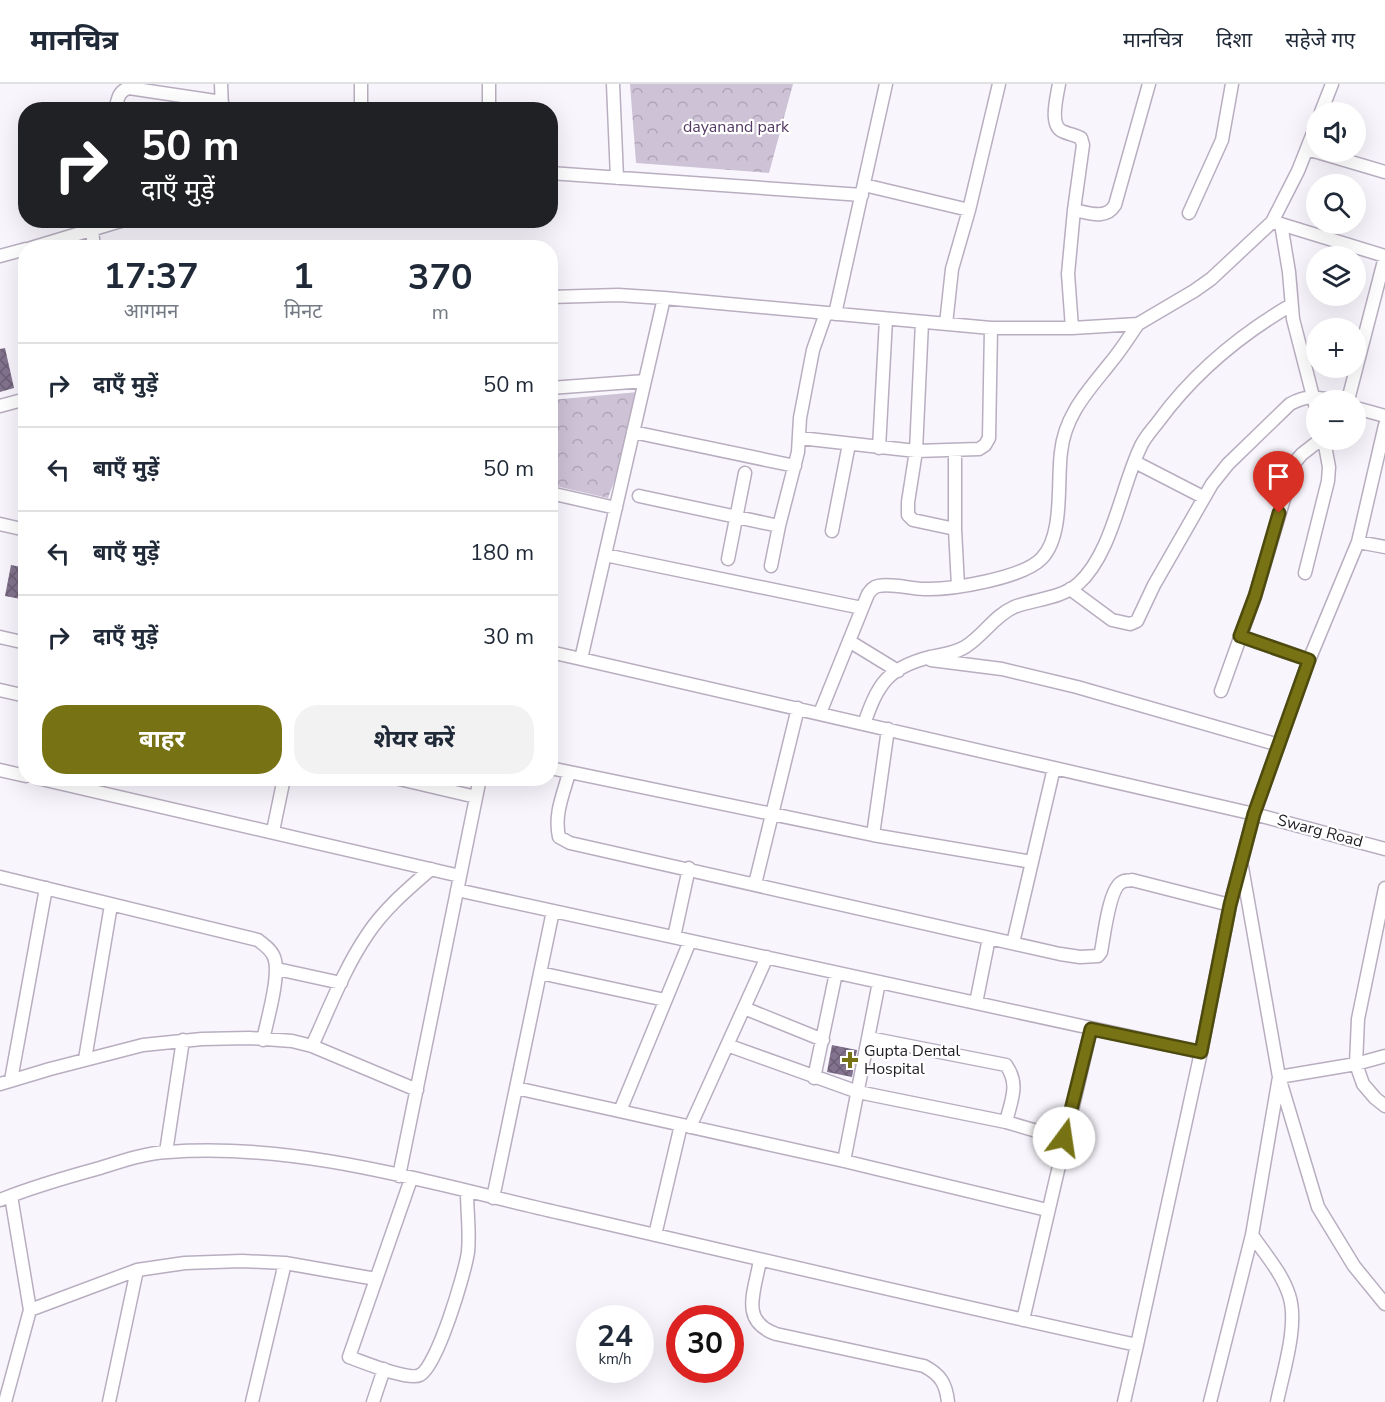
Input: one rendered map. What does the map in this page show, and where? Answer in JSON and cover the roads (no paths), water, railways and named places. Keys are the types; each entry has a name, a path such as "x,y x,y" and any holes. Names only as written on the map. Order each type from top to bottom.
{"street":[{"path":"221,84 222,102"},
{"path":"361,84 362,102"},
{"path":"489,84 489,102"},
{"path":"613,84 617,178"},
{"path":"771,566 795,466 800,438 800,418 813,350 830,314 863,190 886,84"},
{"path":"946,324 952,269 969,210 999,84"},
{"path":"1059,84 1055,115 1057,125 1060,130 1081,138 1083,145 1068,274 1072,328"},
{"path":"1074,210 1104,214 1112,211 1116,205 1149,84"},
{"path":"1189,213 1222,140 1232,84"},
{"path":"1325,102 1332,84"},
{"path":"117,102 123,90 129,88 201,102"},
{"path":"820,713 862,608 872,589 879,586 924,589 958,586 1034,566 1048,550 1056,528 1064,434 1076,406 1138,324 1211,279 1277,223 1306,151"},
{"path":"1351,162 1385,172"},
{"path":"558,174 863,190 969,210"},
{"path":"1277,223 1385,257 1351,390"},
{"path":"1277,223 1288,262 1291,305 1312,390"},
{"path":"53,240 85,228"},
{"path":"0,256 18,251"},
{"path":"558,297 618,295 664,298 991,328 1072,328 1138,324"},
{"path":"581,659 664,298"},
{"path":"864,724 872,700 885,678 924,659 960,650 971,643 998,616 1008,610 1059,595 1070,589 1088,573 1111,527 1140,447 1168,407 1195,379 1249,332 1291,305"},
{"path":"879,448 886,319"},
{"path":"922,322 916,451 908,515 912,520 955,529"},
{"path":"800,438 916,451 979,449 986,445 989,438 991,328"},
{"path":"558,387 645,381"},
{"path":"1070,589 1113,620 1130,624 1137,621 1154,585 1203,497 1228,464 1271,421 1290,404 1306,397"},
{"path":"0,406 18,401"},
{"path":"1366,411 1385,416"},
{"path":"1124,1402 1201,1052 1230,905 1254,814 1309,660 1358,542 1385,425"},
{"path":"633,432 795,466"},
{"path":"832,531 849,444"},
{"path":"1221,691 1255,596 1295,462 1308,450"},
{"path":"1305,573 1328,481 1329,467 1325,450"},
{"path":"955,451 958,586"},
{"path":"1135,462 1203,497"},
{"path":"728,559 745,473"},
{"path":"558,495 616,508"},
{"path":"639,496 779,526"},
{"path":"0,524 18,528"},
{"path":"1358,542 1385,547"},
{"path":"605,555 862,608"},
{"path":"1240,636 1309,660"},
{"path":"0,638 18,641"},
{"path":"849,641 898,670"},
{"name":"Swarg Road","path":"558,654 1254,814 1385,849"},
{"path":"924,659 1012,671 1100,693 1279,745"},
{"path":"0,690 18,694"},
{"path":"755,884 798,708"},
{"path":"873,835 888,729"},
{"path":"1013,944 1054,768"},
{"path":"0,770 18,774"},
{"path":"558,770 873,835 1032,862"},
{"path":"569,773 556,824 559,837 570,843 689,868 1060,954 1080,957 1098,956 1101,952 1111,900 1116,888 1122,882 1132,880 1230,905"},
{"path":"72,786 460,876"},
{"path":"98,792 99,786"},
{"path":"273,831 282,786"},
{"path":"429,786 476,797"},
{"path":"467,1192 468,1250 465,1269 447,1324 426,1370 419,1376 408,1377 349,1357 376,1279 405,1178 417,1090 478,786"},
{"path":"1242,864 1279,1077 1318,1207 1354,1266 1385,1304"},
{"path":"674,937 689,868"},
{"path":"312,1046 341,983 367,935 398,899 431,869"},
{"path":"0,877 258,940 274,955 277,969 263,1040"},
{"path":"46,888 5,1082 143,1045 183,1040 249,1038 292,1041 312,1046 417,1090"},
{"path":"1385,888 1358,1019 1356,1064 1362,1084 1385,1106"},
{"path":"457,890 1201,1052"},
{"path":"85,1059 111,905"},
{"path":"494,1198 553,911"},
{"path":"976,1004 989,938"},
{"path":"620,1111 690,941"},
{"path":"655,1235 686,1126 727,1045 766,957"},
{"path":"277,969 341,983"},
{"path":"540,973 665,1000"},
{"path":"814,1078 836,973"},
{"path":"844,1161 879,982"},
{"path":"744,1008 823,1040"},
{"path":"1023,1320 1091,1029"},
{"path":"869,1038 1006,1065 1012,1073 1015,1084 1006,1122"},
{"path":"166,1152 183,1040"},
{"path":"727,1045 858,1092 1006,1122 1064,1138"},
{"path":"1279,1077 1356,1064 1385,1056"},
{"path":"1210,1402 1252,1235 1279,1077"},
{"path":"516,1088 844,1161 1047,1210"},
{"path":"5,1402 30,1310 6,1198 104,1167 166,1152 248,1151 324,1160 1137,1345"},
{"path":"1252,1235 1284,1283 1293,1311 1277,1402"},
{"path":"760,1260 752,1313 757,1324 776,1334 924,1366 935,1372 942,1380 947,1388 948,1402"},
{"path":"30,1310 137,1270 197,1263 242,1261 285,1263 376,1279"},
{"path":"252,1402 285,1263"},
{"path":"110,1402 137,1270"},
{"path":"374,1402 384,1369"}],"place":[{"name":"Gupta Dental Hospital","path":"850,1060"}],"park label":[{"name":"dayanand park","path":"736,127"}]}
